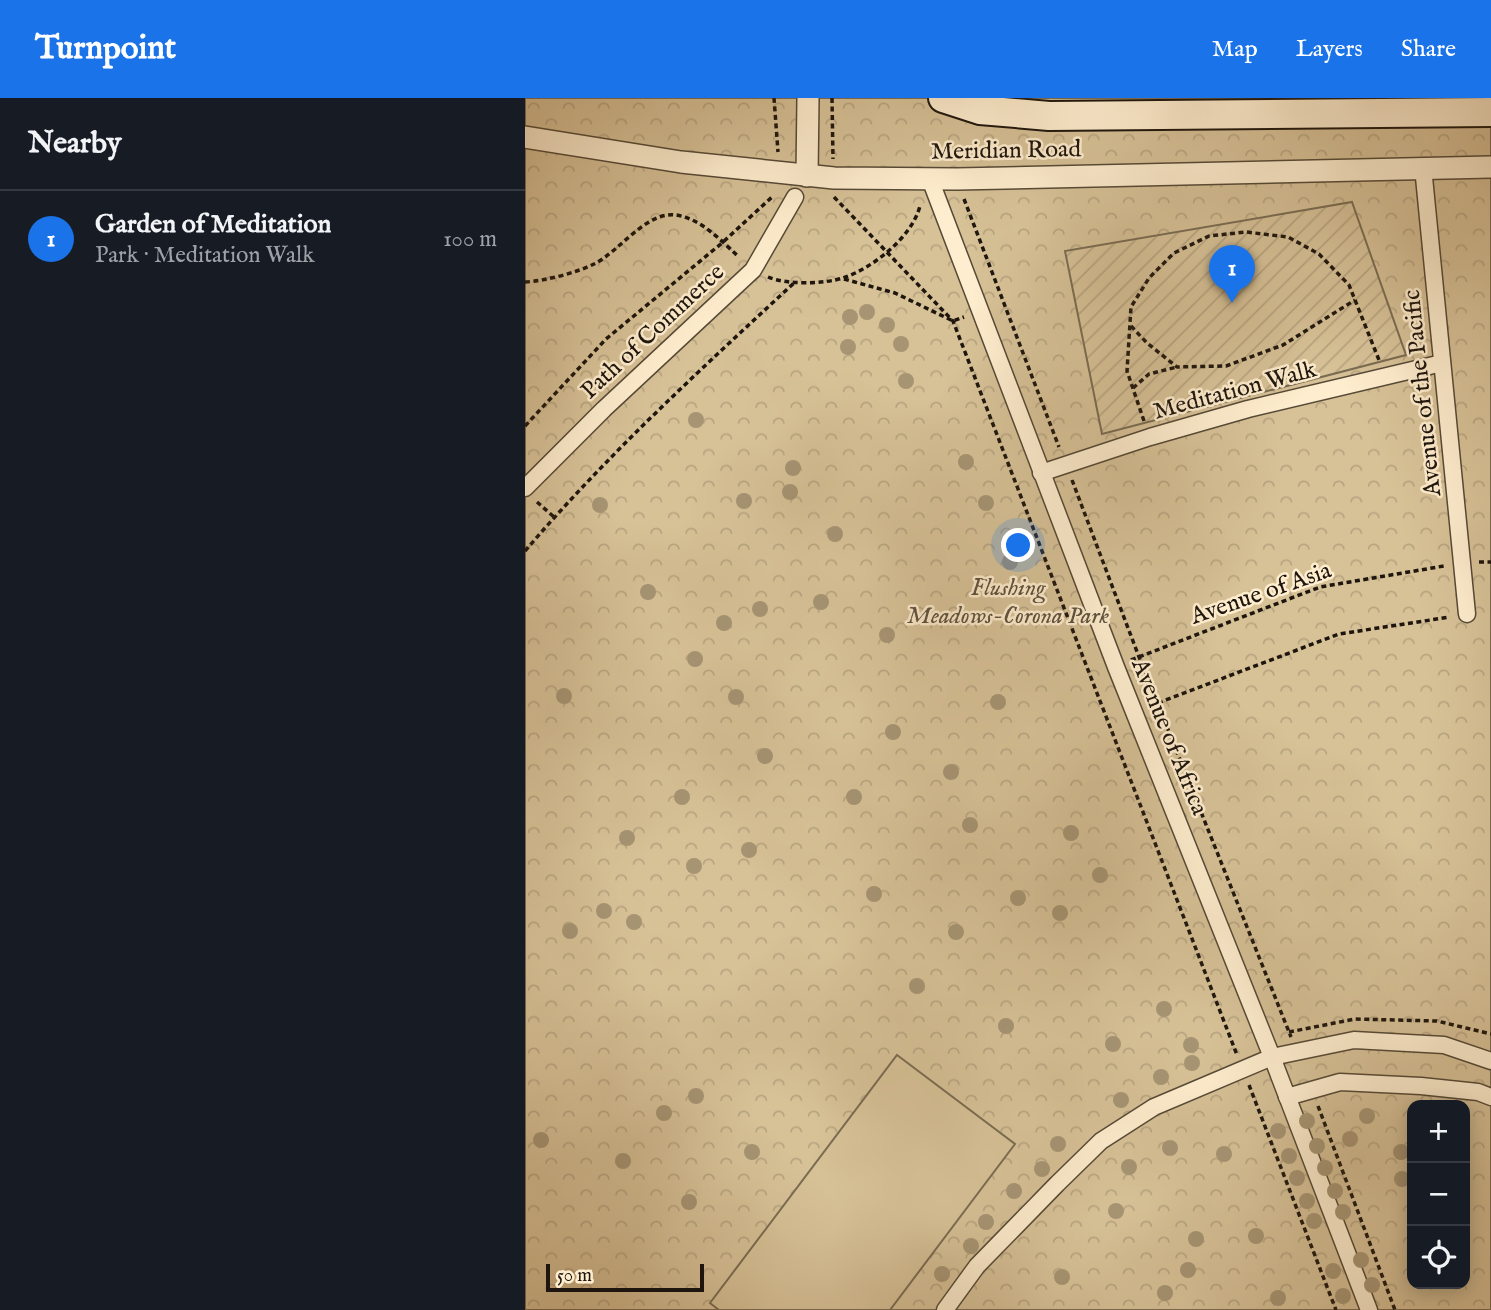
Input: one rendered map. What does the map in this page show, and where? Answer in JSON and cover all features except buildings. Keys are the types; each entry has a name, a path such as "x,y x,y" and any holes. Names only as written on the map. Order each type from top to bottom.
{"main road":[{"path":"943,98 980,110 1049,116 1491,112"}],"street":[{"path":"807,176 808,98"},
{"name":"Meridian Road","path":"525,137 681,162 807,176 957,179 1491,166"},
{"name":"Avenue of the Pacific","path":"1423,167 1467,614"},
{"name":"Avenue of Africa","path":"930,179 1116,667 1369,1310"},
{"name":"Path of Commerce","path":"530,494 604,409 753,270 795,197"},
{"name":"Meditation Walk","path":"1041,473 1150,437 1248,409 1443,363"},
{"path":"944,1310 977,1266 1101,1141 1154,1107 1242,1068 1272,1058 1354,1040 1444,1045 1491,1061"},
{"path":"1287,1097 1340,1082 1421,1086 1478,1092 1491,1097"}],"path":[{"path":"774,98 778,158"},
{"path":"832,98 833,161"},
{"path":"957,179 1139,657 1297,1052"},
{"path":"834,192 835,199 953,321 1336,1310"},
{"path":"525,426 606,340 776,194"},
{"path":"842,279 866,267 886,252 906,232 918,214 922,201"},
{"path":"525,282 538,281 594,264 652,220 675,215 702,225 753,270 775,280 794,283 842,279 895,293 953,321 981,311"},
{"path":"1150,437 1127,371 1131,307 1149,278 1174,253 1209,236 1246,232 1287,237 1319,254 1349,285 1385,375"},
{"path":"525,551 569,499 794,283"},
{"path":"1133,388 1149,374 1177,367 1226,366 1283,345 1355,300"},
{"path":"1130,325 1177,367"},
{"path":"530,494 554,517"},
{"name":"Avenue of Asia","path":"1116,667 1320,587 1463,563 1491,562"},
{"path":"1134,712 1339,634 1467,614"},
{"path":"1312,1090 1395,1310"}],"green space":[{"name":"Flushing Meadows-Corona Park","path":"525,98 1491,98 1491,1310 525,1310"},
{"path":"1352,202 1406,355 1102,434 1065,251"},
{"path":"897,1055 1015,1144 890,1310 719,1310 710,1303"}],"place":[{"name":"Garden of Meditation","path":"1232,303"}]}
